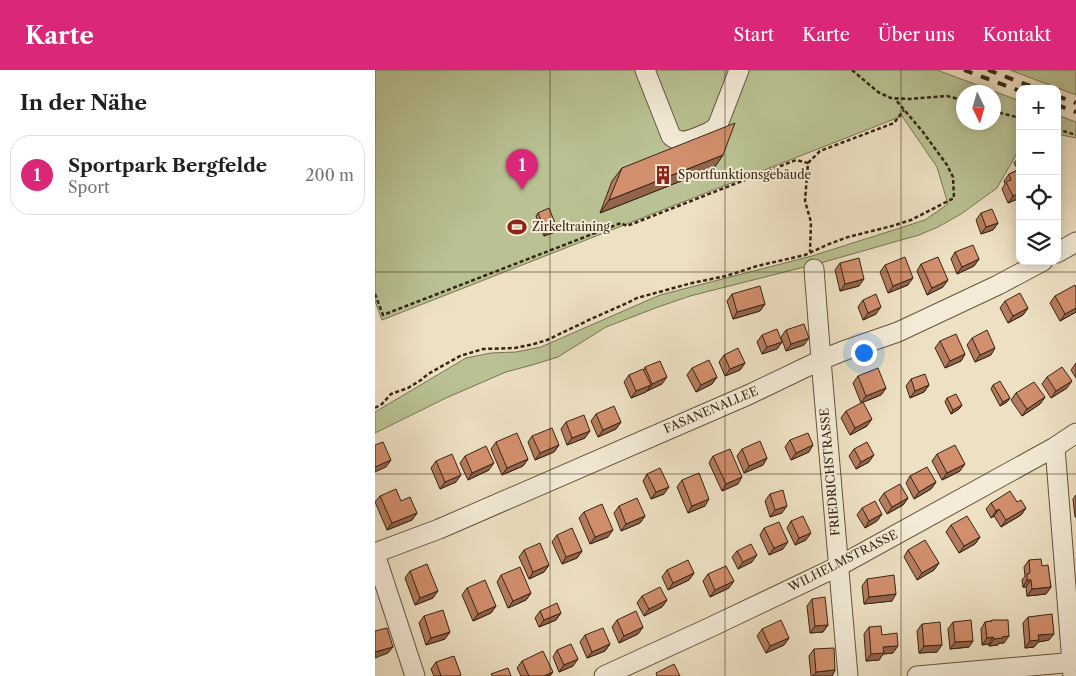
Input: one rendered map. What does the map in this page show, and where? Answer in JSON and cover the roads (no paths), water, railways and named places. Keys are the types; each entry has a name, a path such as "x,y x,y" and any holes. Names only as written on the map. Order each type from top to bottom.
{"street":[{"path":"645,70 671,136 677,140 685,141 711,131 718,125 739,70"},
{"path":"1061,251 1076,242"},
{"name":"FRIEDRICHSTRASSE","path":"812,261 848,676"},
{"name":"FASANENALLEE","path":"375,553 439,529 748,395 821,360 898,332 998,285 1036,265"},
{"name":"WILHELMSTRASSE","path":"604,676 839,566 1055,447 1076,433"},
{"path":"917,676 1073,666 1055,447"},
{"path":"375,553 415,676"}],"railway":[{"path":"964,70 1016,90"},
{"path":"988,70 1027,85"},
{"path":"1061,97 1076,103"},
{"path":"1061,106 1076,112"}],"place":[{"name":"Sportfunktionsgebäude","path":"663,175"},
{"name":"Sportpark Bergfelde","path":"522,190"},
{"name":"Zirkeltraining","path":"517,227"}]}
